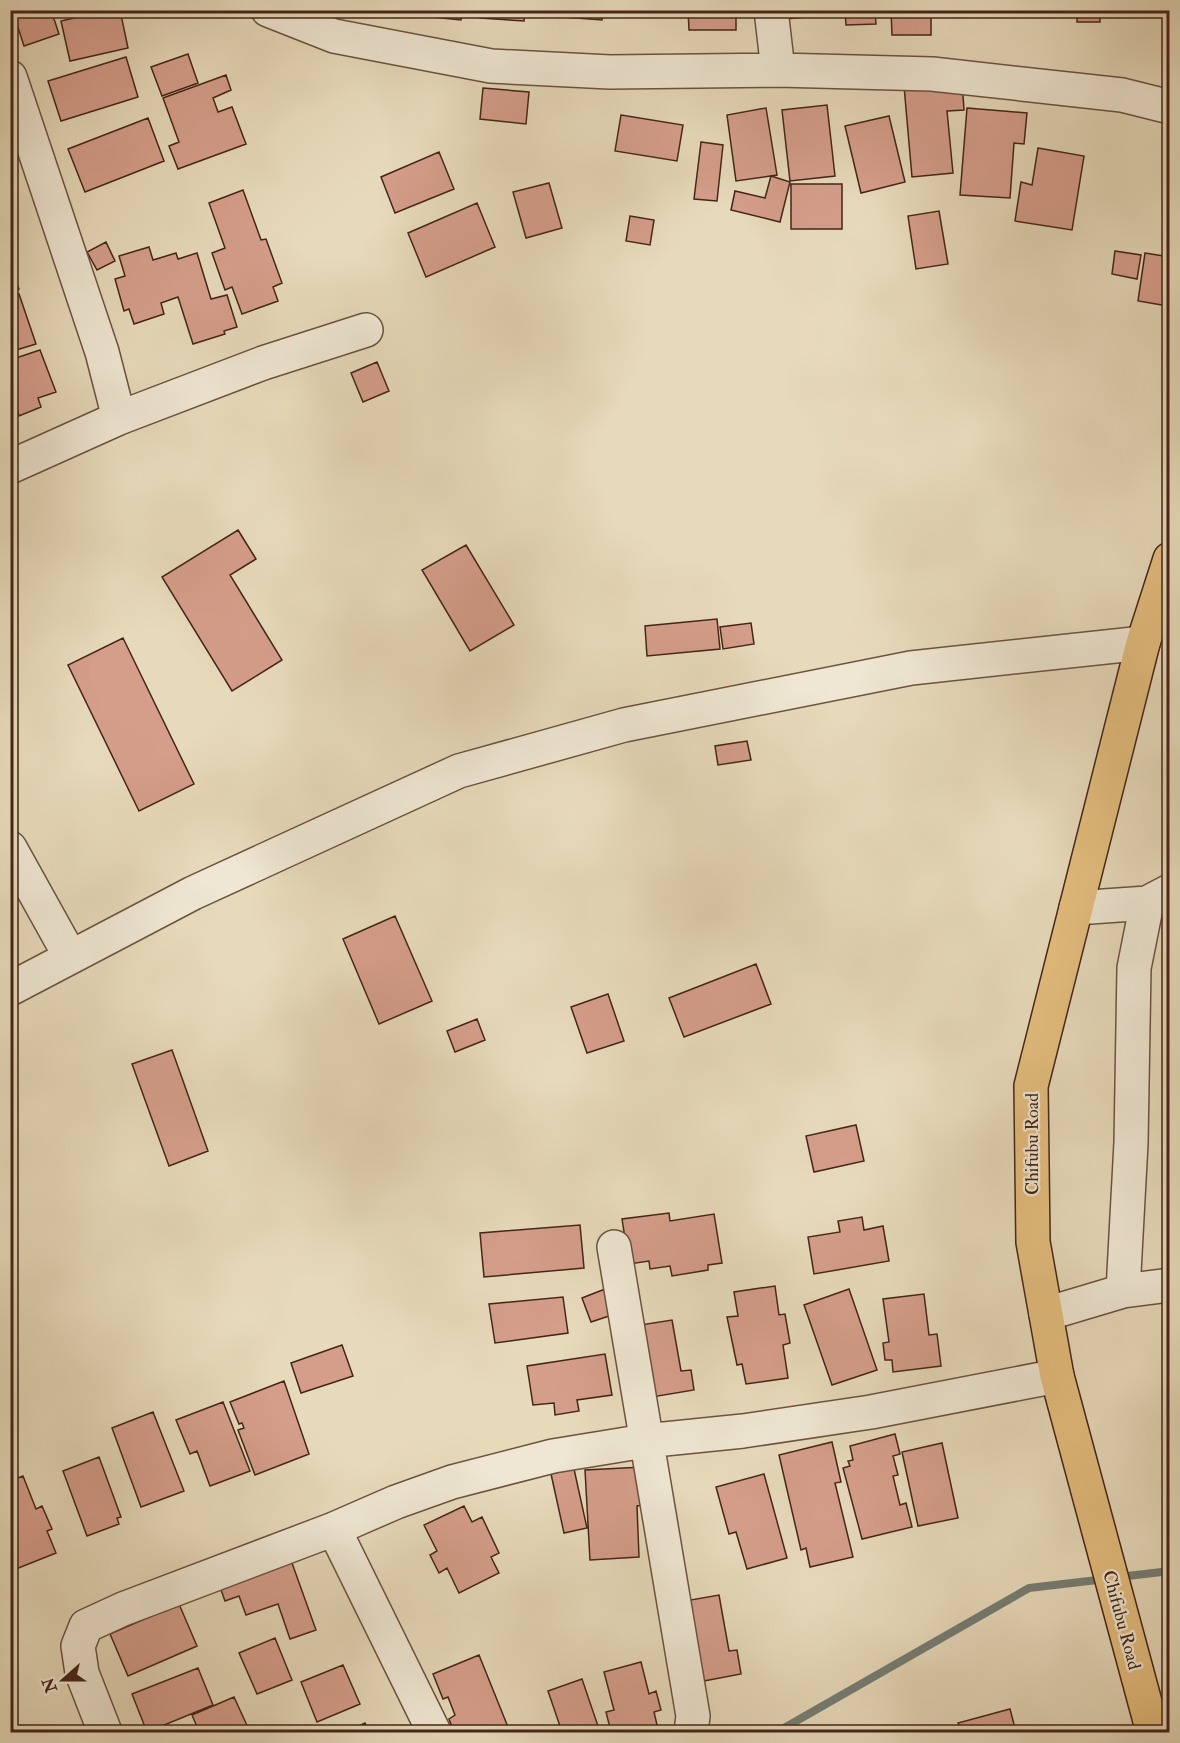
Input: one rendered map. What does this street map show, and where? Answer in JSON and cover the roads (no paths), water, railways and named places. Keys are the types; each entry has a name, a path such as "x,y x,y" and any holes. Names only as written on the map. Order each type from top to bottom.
{"main road":[{"name":"Chifubu Road","path":"1153,1732 1057,1376 1033,1242 1030,1157 1031,1086 1143,643 1164,601 1170,559"}],"street":[{"path":"268,10 334,36 491,66 610,72 778,70 932,74 1122,95 1170,107"},
{"path":"771,10 778,70"},
{"path":"10,77 95,331 119,418"},
{"path":"10,467 119,418 263,363 366,330"},
{"path":"10,989 193,893 459,771 624,725 911,668 1143,643"},
{"path":"10,848 70,956"},
{"path":"1076,908 1158,897 1134,968 1131,1143 1123,1292"},
{"path":"614,1247 693,1716 691,1732"},
{"path":"1046,1314 1123,1292 1170,1285"},
{"path":"105,1732 82,1673 78,1646 86,1626 123,1609 452,1482 553,1456 645,1441 743,1431 871,1412 1057,1376"},
{"path":"334,1529 434,1732"}],"waterway":[{"path":"1119,1577 1170,1571"},
{"path":"777,1732 1029,1588 1106,1579"}]}
